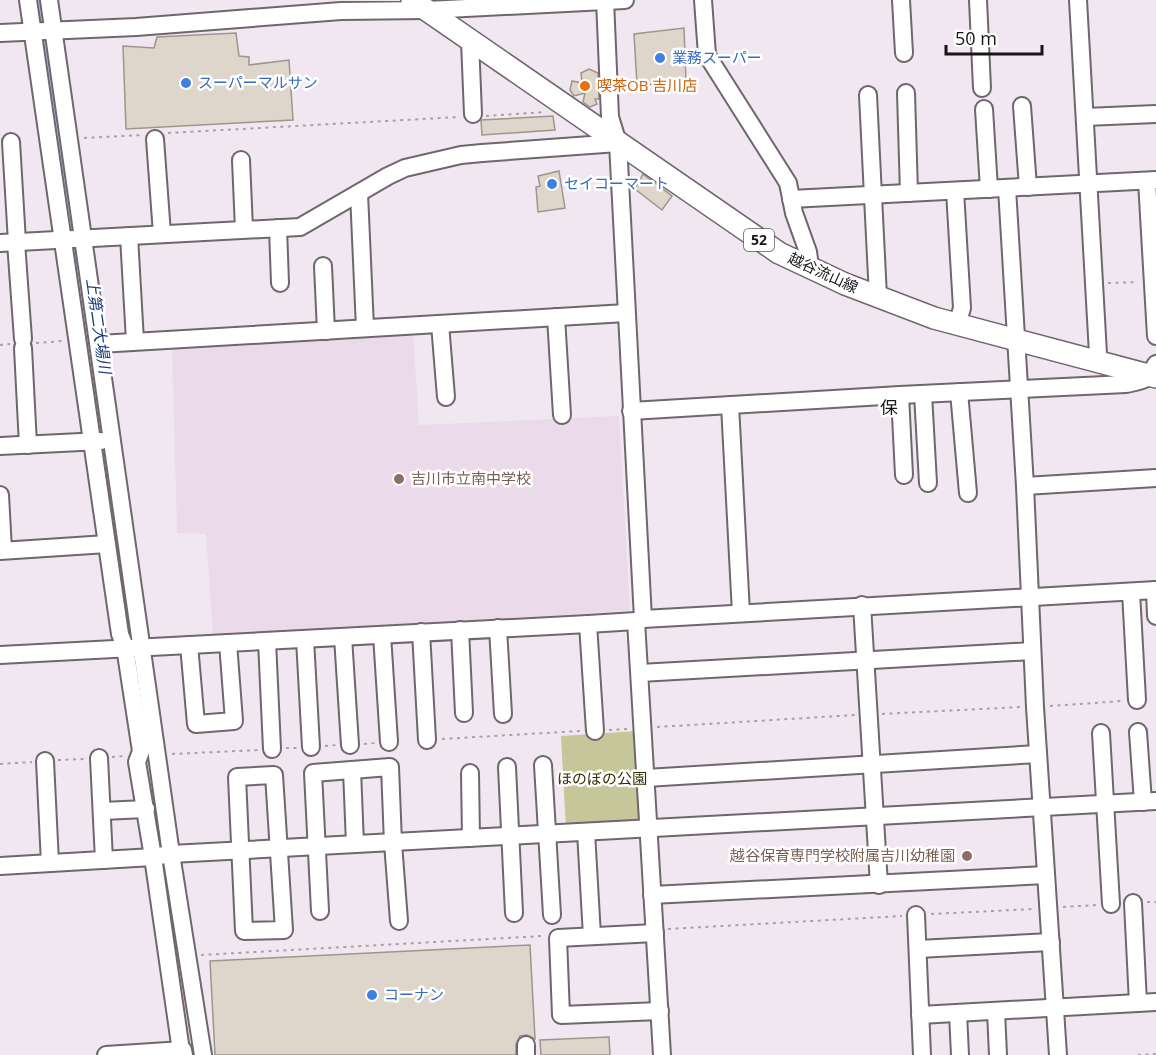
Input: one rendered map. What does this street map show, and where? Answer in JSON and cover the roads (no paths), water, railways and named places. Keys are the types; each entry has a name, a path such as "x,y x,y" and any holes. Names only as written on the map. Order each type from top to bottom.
{"main road":[{"name":"越谷流山線","path":"420,5 778,253 878,297 957,325 1096,361 1154,372"}],"street":[{"path":"28,0 120,634 132,647 157,755 162,856 182,1053 106,1055"},
{"path":"49,0 112,440 141,751 137,762 146,809 162,856 188,956 203,1055"},
{"path":"605,0 610,117 618,143 640,620 640,673 662,1055"},
{"path":"0,33 420,5 625,0"},
{"path":"703,0 706,55 788,183 791,200 808,252 809,260 806,266"},
{"path":"901,0 903,53"},
{"path":"978,0 982,88"},
{"path":"1078,0 1098,354 1096,361"},
{"path":"470,41 471,116"},
{"path":"906,93 909,194"},
{"path":"868,95 878,297"},
{"path":"1022,106 1028,187"},
{"path":"984,109 989,189"},
{"path":"1085,117 1156,114"},
{"path":"154,136 162,234"},
{"path":"11,142 11,242 23,343 28,445"},
{"path":"11,242 300,227 405,168 461,155 618,143"},
{"path":"241,160 244,229"},
{"path":"791,200 1152,180 1156,336"},
{"path":"1007,188 1025,486 1035,706 1058,1055"},
{"path":"955,191 962,308 957,325"},
{"path":"359,193 365,328"},
{"path":"278,228 280,283"},
{"path":"129,236 135,341"},
{"path":"323,266 326,331"},
{"path":"99,344 626,313"},
{"path":"556,317 562,415"},
{"path":"440,324 446,397"},
{"path":"631,411 1126,384 1145,381 1154,372"},
{"path":"959,392 968,493"},
{"path":"923,394 928,483"},
{"path":"900,395 904,475"},
{"path":"730,405 741,613"},
{"path":"0,446 112,440"},
{"path":"1025,486 1156,478"},
{"path":"0,495 2,551 107,544"},
{"path":"0,655 588,624 862,605 1155,590 1156,616"},
{"path":"1131,592 1137,700"},
{"path":"862,605 879,885"},
{"path":"588,624 595,731"},
{"path":"498,628 503,714"},
{"path":"460,630 464,713"},
{"path":"421,632 427,740"},
{"path":"382,634 389,742"},
{"path":"343,637 350,745"},
{"path":"305,639 311,747"},
{"path":"267,641 272,749"},
{"path":"189,645 196,724 234,721 228,643"},
{"path":"640,673 1032,651"},
{"path":"0,866 355,844 1150,802 1138,732"},
{"path":"1101,733 1111,904"},
{"path":"646,778 1038,754"},
{"path":"99,758 104,860"},
{"path":"45,761 50,863"},
{"path":"543,765 552,915"},
{"path":"320,910 313,773 390,767 399,921"},
{"path":"507,767 514,914"},
{"path":"352,770 355,844"},
{"path":"470,773 471,838"},
{"path":"274,775 280,849 284,930 244,931 237,777 274,775"},
{"path":"102,811 146,809"},
{"path":"586,832 592,936"},
{"path":"652,895 1046,875"},
{"path":"1133,903 1138,1003"},
{"path":"916,915 922,1055"},
{"path":"655,933 558,938 561,1015 660,1011"},
{"path":"918,949 1051,942"},
{"path":"920,1015 1156,1002"},
{"path":"996,1011 998,1055"},
{"path":"958,1013 960,1055"}],"waterway":[{"name":"上第二大場川","path":"39,0 43,26"},
{"name":"上第二大場川","path":"45,36 74,234"},
{"name":"上第二大場川","path":"75,244 79,269"}],"place":[{"name":"業務スーパー","path":"660,58"},
{"name":"スーパーマルサン","path":"186,83"},
{"name":"喫茶OB 吉川店","path":"585,86"},
{"name":"セイコーマート","path":"552,184"},
{"name":"吉川市立南中学校","path":"399,479"},
{"name":"越谷保育専門学校附属吉川幼稚園","path":"967,856"},
{"name":"コーナン","path":"372,995"}],"district":[{"name":"保","path":"889,408"}],"park label":[{"name":"ほのぼの公園","path":"602,779"}]}
